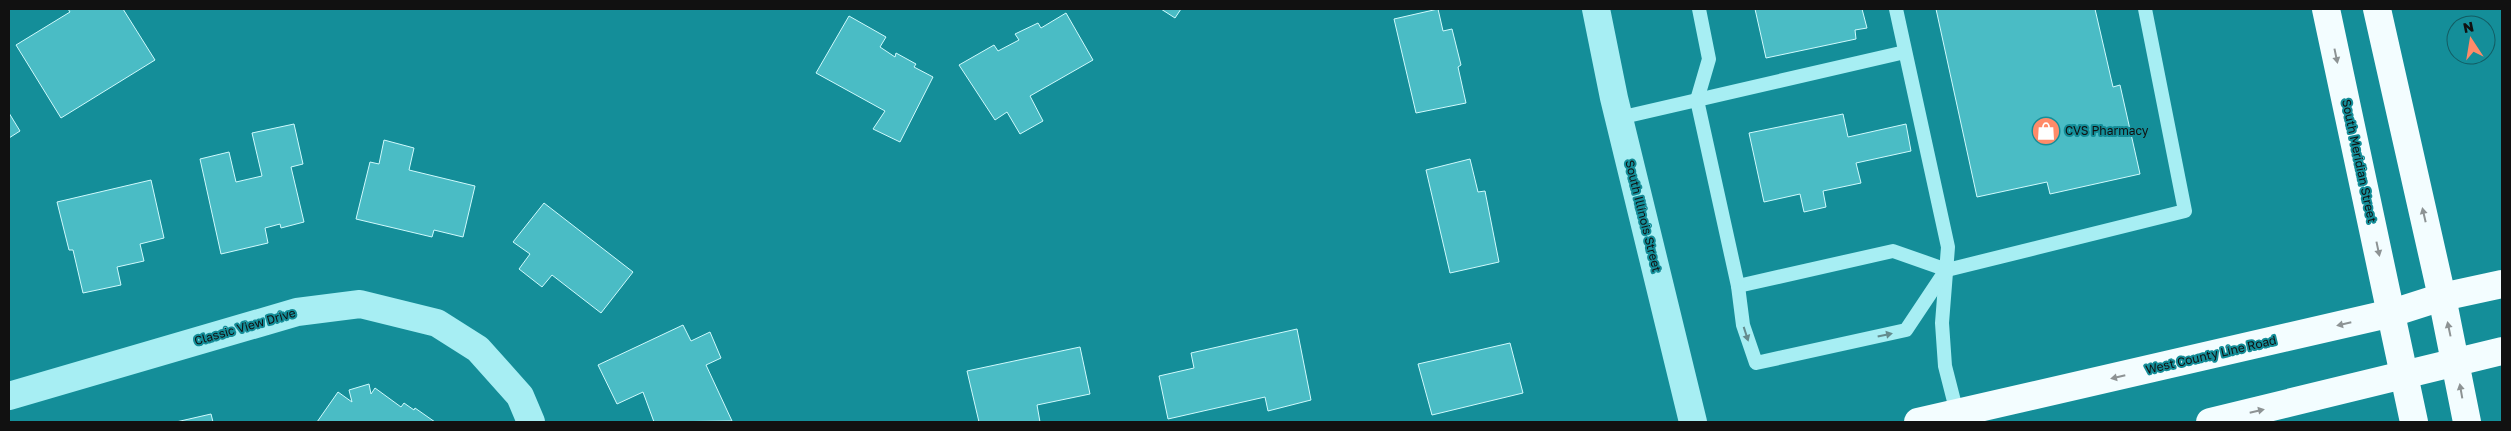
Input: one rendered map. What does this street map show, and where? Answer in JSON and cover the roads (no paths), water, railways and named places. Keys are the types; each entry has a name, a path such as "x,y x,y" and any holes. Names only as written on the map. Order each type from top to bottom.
{"main road":[{"name":"South Meridian Street","path":"2326,9 2414,422"},
{"path":"2377,9 2456,360 2467,422"},
{"name":"West County Line Road","path":"1918,422 2392,313 2442,297 2502,284"},
{"path":"2210,422 2502,350"}],"street":[{"name":"South Illinois Street","path":"1596,9 1619,118 1693,422"},
{"name":"Classic View Drive","path":"9,396 297,312 360,304 438,323 478,349 520,396 531,422"}],"lane":[{"path":"1699,9 1709,59 1698,100 1738,286 1743,325 1756,363 1906,330 1947,270"},
{"path":"1896,9 1948,247 1942,323 1944,357 1957,413"},
{"path":"1738,286 1893,250 1947,270 2185,212 2145,9"},
{"path":"1619,118 1905,52"}],"place":[{"name":"CVS Pharmacy","path":"2046,131"}]}
